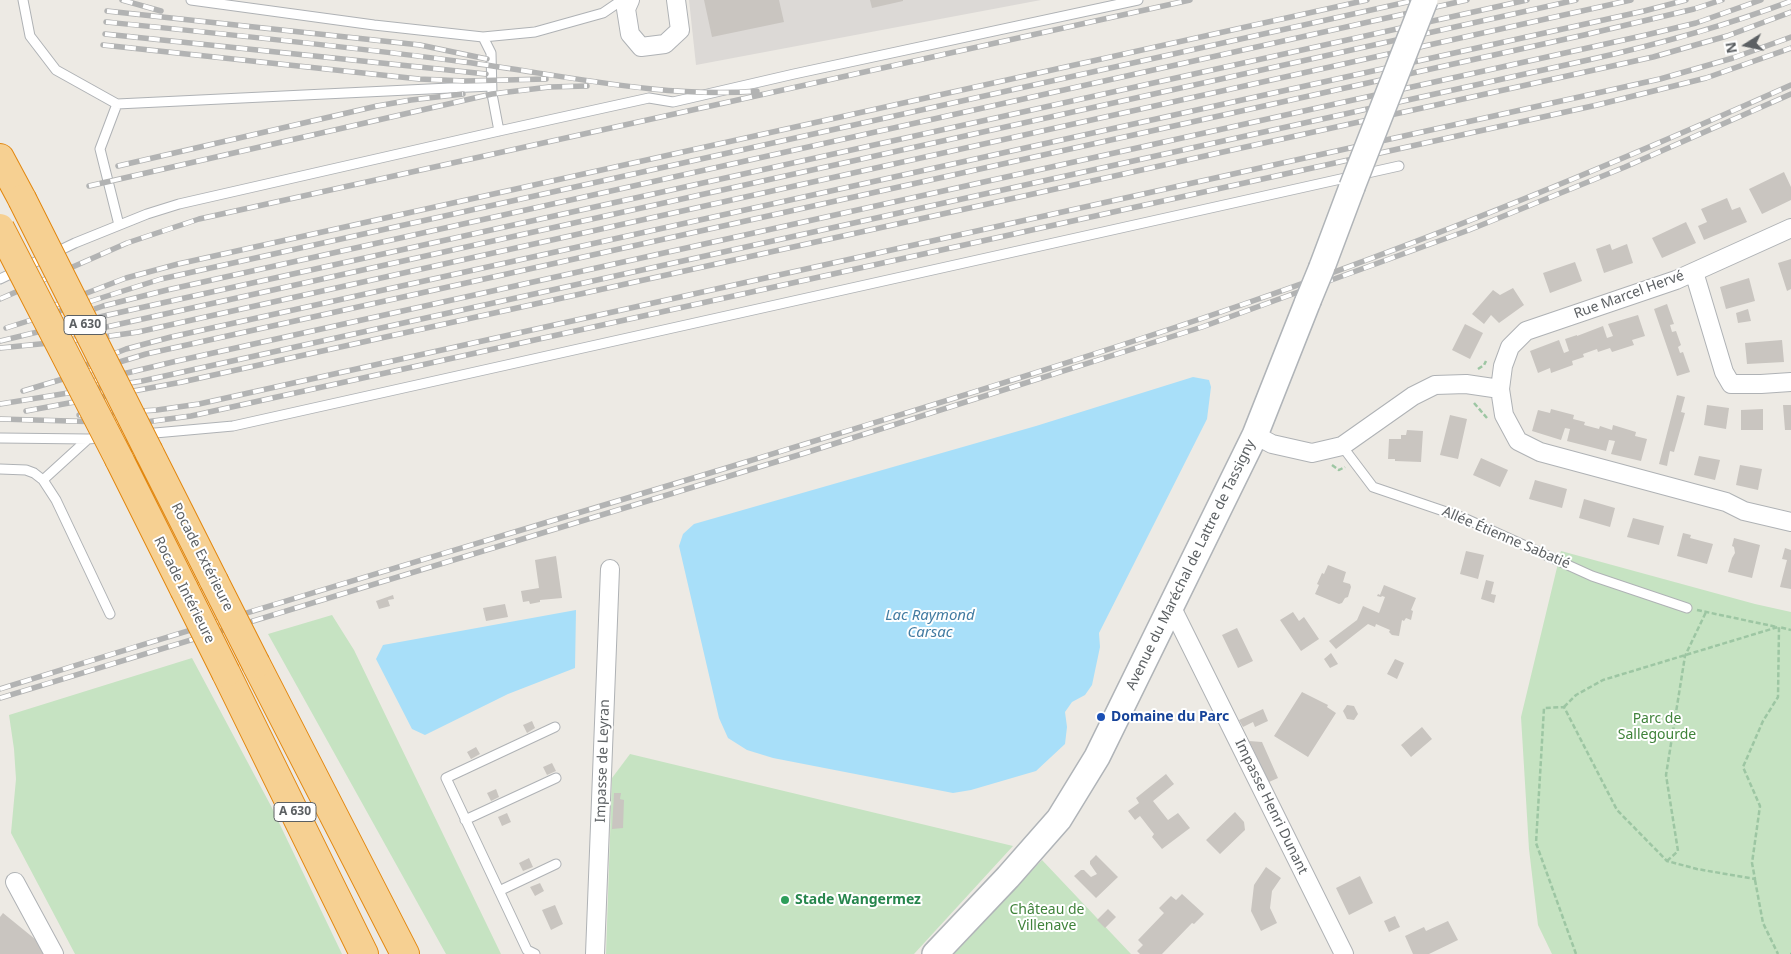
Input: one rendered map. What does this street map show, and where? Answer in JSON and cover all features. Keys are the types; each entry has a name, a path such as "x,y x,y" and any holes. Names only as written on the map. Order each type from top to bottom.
{"highway":[{"name":"Rocade Extérieure","path":"0,158 405,954"},
{"name":"Rocade Intérieure","path":"0,228 119,459 364,954"}],"street":[{"path":"630,0 626,10 630,34 641,47 665,44 680,30 676,0"},
{"name":"Avenue du Maréchal de Lattre de Tassigny","path":"935,954 1059,819 1097,757 1255,435 1425,0"},
{"name":"Rue Marcel Hervé","path":"1791,228 1676,280 1526,331 1510,347 1503,366 1500,389 1504,415 1518,441 1540,452 1726,502 1744,511 1791,522"},
{"path":"1694,272 1724,372 1731,384 1791,382"},
{"path":"1255,435 1272,444 1312,453 1342,446 1413,396 1435,385 1466,384 1500,389"},
{"name":"Impasse de Leyran","path":"595,954 610,569"},
{"name":"Impasse Henri Dunant","path":"1171,606 1344,954"},
{"path":"16,882 54,954"}],"lane":[{"path":"23,0 30,36 56,70 117,104 491,86"},
{"path":"191,0 374,25 483,37 535,32 603,13 622,0"},
{"path":"0,279 146,214 178,204 499,130 649,98 673,102 1138,0"},
{"path":"483,37 491,53 491,86 499,130"},
{"path":"117,104 100,149 118,226"},
{"path":"0,438 88,439 233,426 1399,166"},
{"path":"43,480 88,439"},
{"name":"Allée Étienne Sabatié","path":"1342,446 1373,488 1464,518 1592,576 1687,608"},
{"path":"0,469 26,470 43,480 56,500 110,614"},
{"path":"535,954 527,950 446,778 555,727"},
{"path":"466,820 556,778"},
{"path":"499,891 556,864"}],"path":[{"path":"1687,608 1791,630"},
{"path":"1667,861 1678,852 1666,775 1685,656 1706,612"},
{"path":"1576,954 1536,843 1544,708 1564,707 1576,695 1603,680 1779,627"},
{"path":"1778,954 1763,923 1754,879 1752,863 1760,806 1743,767 1763,721 1778,697 1779,627"},
{"path":"1564,707 1617,810 1667,861 1696,869 1754,879"}],"shaded area":[{"path":"689,0 1041,0 696,65"}],"green space":[{"name":"Parc de Sallegourde","path":"1561,551 1791,612 1791,954 1552,954 1538,925 1529,849 1521,717"},
{"path":"332,615 354,650 501,954 446,954 268,634"},
{"path":"192,658 271,806 342,954 75,954 11,833 16,779 9,715"},
{"name":"Stade Wangermez","path":"630,754 1013,846 914,954 606,954 612,778"},
{"name":"Château de Villenave","path":"1042,860 1131,954 954,954"}],"water":[{"name":"Lac Raymond Carsac","path":"1193,377 1209,380 1211,387 1207,419 1099,633 1100,647 1092,685 1085,695 1072,702 1065,712 1067,727 1065,744 1036,771 971,790 953,793 773,758 747,750 728,738 719,718 679,546 683,534 694,524 1036,426"},
{"path":"576,610 575,668 508,694 425,735 412,729 376,659 383,645"}],"building":[{"path":"704,0 779,0 784,22 712,37"},
{"path":"870,0 903,0 903,1 872,8"},
{"path":"1784,172 1791,187 1791,200 1762,214 1749,189"},
{"path":"1727,198 1732,210 1740,207 1747,222 1704,240 1698,226 1707,222 1701,209"},
{"path":"1686,222 1696,243 1662,258 1652,238"},
{"path":"1610,244 1612,250 1627,244 1633,263 1604,273 1596,249"},
{"path":"1791,259 1791,289 1787,291 1778,263"},
{"path":"1575,262 1582,281 1550,293 1543,273"},
{"path":"1749,278 1755,301 1726,309 1720,287"},
{"path":"1513,288 1524,305 1499,323 1491,315 1484,324 1472,314 1493,290 1500,295"},
{"path":"1667,304 1674,324 1670,325 1672,332 1676,331 1681,345 1678,347 1680,353 1683,352 1690,372 1677,376 1654,309"},
{"path":"1748,309 1751,321 1738,323 1736,313"},
{"path":"1638,315 1645,336 1632,340 1634,345 1612,352 1610,348 1598,352 1597,349 1583,354 1584,357 1572,361 1573,365 1551,373 1550,368 1538,373 1530,351 1559,340 1564,353 1569,351 1565,339 1603,326 1607,338 1613,336 1608,324"},
{"path":"1465,324 1483,333 1470,359 1452,350"},
{"path":"1782,340 1784,362 1747,364 1745,343"},
{"path":"1677,395 1685,397 1681,412 1685,413 1674,452 1670,451 1667,466 1659,464"},
{"path":"1707,405 1729,408 1726,429 1704,425"},
{"path":"1783,405 1791,405 1791,430 1785,430"},
{"path":"1551,409 1574,415 1573,419 1585,422 1584,425 1599,429 1600,426 1612,430 1613,425 1636,432 1635,436 1647,439 1641,461 1611,454 1615,441 1609,440 1606,451 1567,441 1570,429 1565,428 1561,440 1532,431 1538,410 1550,413"},
{"path":"1763,409 1763,430 1741,430 1741,410"},
{"path":"1450,415 1467,419 1458,459 1440,455"},
{"path":"1407,430 1423,431 1421,462 1388,459 1389,439 1401,439 1401,435 1406,435"},
{"path":"1699,456 1720,460 1715,480 1694,475"},
{"path":"1481,458 1508,470 1500,487 1473,475"},
{"path":"1740,465 1762,469 1758,490 1736,485"},
{"path":"1535,480 1567,489 1562,508 1529,499"},
{"path":"1584,499 1615,508 1610,527 1579,518"},
{"path":"1633,518 1664,526 1659,545 1627,537"},
{"path":"1683,533 1691,535 1690,538 1713,544 1707,564 1677,556"},
{"path":"1734,538 1760,545 1752,578 1728,572 1735,553 1732,546"},
{"path":"1785,548 1791,550 1791,589 1780,587 1787,560 1782,559"},
{"path":"1466,551 1484,555 1478,579 1460,574"},
{"path":"556,556 562,598 540,600 540,602 530,604 529,601 523,602 521,591 539,588 535,560"},
{"path":"1328,565 1346,572 1343,582 1350,584 1351,587 1348,597 1339,604 1315,594 1319,585 1317,584"},
{"path":"1486,580 1494,582 1491,594 1496,595 1494,603 1481,599"},
{"path":"1384,585 1416,598 1411,610 1413,611 1411,620 1406,618 1404,621 1402,620 1399,636 1392,635 1389,632 1390,630 1376,624 1375,627 1368,624 1336,649 1329,641 1357,620 1363,606 1379,613 1385,597 1377,596 1378,594 1380,595"},
{"path":"393,595 394,599 388,600 390,606 379,609 376,601"},
{"path":"505,604 508,617 486,621 483,608"},
{"path":"1293,612 1299,621 1304,617 1319,639 1301,651 1280,620"},
{"path":"1237,628 1253,661 1238,668 1222,635"},
{"path":"1331,653 1338,664 1330,668 1324,659"},
{"path":"1395,659 1404,663 1397,679 1387,674"},
{"path":"1302,692 1328,705 1327,707 1336,713 1308,757 1274,736"},
{"path":"1347,705 1354,706 1358,714 1354,720 1347,719 1343,711"},
{"path":"1263,709 1268,721 1255,727 1253,722 1243,727 1239,720"},
{"path":"532,721 535,728 527,733 523,725"},
{"path":"1422,727 1432,739 1411,757 1401,745"},
{"path":"1249,741 1262,742 1278,778 1269,782"},
{"path":"476,747 480,754 471,759 467,752"},
{"path":"552,763 556,771 547,775 543,767"},
{"path":"1166,774 1174,784 1153,801 1168,820 1178,813 1190,828 1162,849 1152,837 1154,834 1140,816 1135,820 1128,811 1139,803 1136,798"},
{"path":"496,789 499,797 491,801 487,793"},
{"path":"614,793 621,793 620,799 624,800 623,828 612,829"},
{"path":"1235,812 1244,822 1245,830 1220,854 1206,840"},
{"path":"507,813 511,822 502,826 498,817"},
{"path":"1096,855 1118,877 1096,898 1074,876 1081,870 1084,870 1091,877 1097,874 1090,864 1090,861"},
{"path":"529,858 533,867 523,871 519,863"},
{"path":"1266,867 1281,878 1272,891 1270,908 1277,923 1261,931 1251,911 1254,885"},
{"path":"1360,876 1373,903 1349,915 1336,888"},
{"path":"540,883 544,891 535,896 530,887"},
{"path":"1182,894 1204,914 1194,924 1192,923 1162,954 1140,954 1137,951 1143,945 1138,940 1164,913 1159,908 1171,896 1176,900"},
{"path":"555,905 563,924 551,930 542,910"},
{"path":"1108,909 1116,917 1105,928 1097,920"},
{"path":"3,913 46,948 49,954 0,954 0,917"},
{"path":"1395,916 1400,927 1389,932 1384,921"},
{"path":"1448,921 1458,940 1429,954 1413,954 1405,936 1424,927 1426,931"}],"railway":[{"path":"122,0 161,11"},
{"path":"0,299 127,243 199,219 1190,0"},
{"path":"53,306 126,278 178,264 1367,0"},
{"path":"6,328 161,279 1416,0"},
{"path":"63,320 103,306 167,290 1467,0"},
{"path":"0,341 108,315 1527,0"},
{"path":"66,336 1576,0"},
{"path":"0,348 138,332 1631,0"},
{"path":"68,372 126,349 171,337 1644,11 1686,0"},
{"path":"23,391 146,354 1584,35 1694,9 1722,0"},
{"path":"68,387 177,361 1646,35 1696,23 1761,0"},
{"path":"0,404 142,381 1588,60 1691,34 1791,1"},
{"path":"107,11 420,45 487,59"},
{"path":"26,411 182,382 1653,57 1727,36 1791,12"},
{"path":"106,22 464,62 648,89 721,93 757,91"},
{"path":"105,34 486,74"},
{"path":"79,415 157,410 199,404 1660,79 1733,58 1791,37"},
{"path":"103,45 419,79 465,81 546,79"},
{"path":"0,419 138,423 191,416 1597,105 1706,78 1791,48"},
{"path":"0,689 933,405 1182,325 1452,228 1588,173 1791,85"},
{"path":"89,186 492,94 549,87 587,86"},
{"path":"118,166 377,106 463,94"},
{"path":"0,698 805,453 1202,327 1469,230 1625,167 1791,94"}],"place":[{"name":"Domaine du Parc","path":"1101,717"},
{"name":"Stade Wangermez","path":"785,900"}]}
